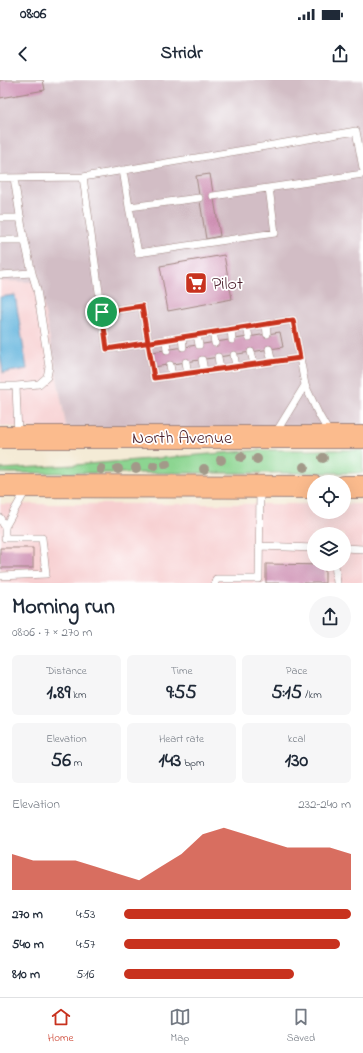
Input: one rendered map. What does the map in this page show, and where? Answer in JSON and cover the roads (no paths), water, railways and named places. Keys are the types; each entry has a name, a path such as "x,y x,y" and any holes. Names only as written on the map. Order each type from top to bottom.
{"main road":[{"name":"North Avenue","path":"9,437 363,437"},
{"path":"0,486 307,487"},
{"path":"351,487 363,487"}],"lane":[{"path":"0,178 83,177 356,131 363,168"},
{"path":"123,170 138,253 275,233 269,188"},
{"path":"214,196 363,174"},
{"path":"83,177 107,349 293,320 305,385 319,415 332,437"},
{"path":"0,386 39,384 47,377 49,367 37,290 25,240 14,178"},
{"path":"129,208 199,198"},
{"path":"0,218 21,218"},
{"path":"0,240 25,240"},
{"path":"0,275 32,273"},
{"path":"102,312 142,306 154,378 300,358"},
{"path":"266,324 267,334"},
{"path":"247,327 249,337"},
{"path":"231,330 232,340"},
{"path":"213,332 215,343"},
{"path":"197,335 199,345"},
{"path":"182,337 183,347"},
{"path":"166,340 167,350"},
{"path":"270,349 272,362"},
{"path":"251,352 254,364"},
{"path":"234,355 236,367"},
{"path":"218,357 220,369"},
{"path":"202,360 204,371"},
{"path":"186,362 188,374"},
{"path":"170,365 172,376"},
{"path":"273,437 305,385"},
{"path":"9,437 16,386"},
{"path":"0,576 46,574 42,538 2,538 5,527 28,486"},
{"path":"215,583 216,579 259,579 260,487"},
{"path":"0,518 5,527"},
{"path":"260,546 307,548"},
{"path":"351,548 363,549"},
{"path":"336,571 337,583"}],"water":[{"path":"15,295 27,369 3,373 0,354 0,297"}],"place":[{"name":"Pilot","path":"196,283"}]}
